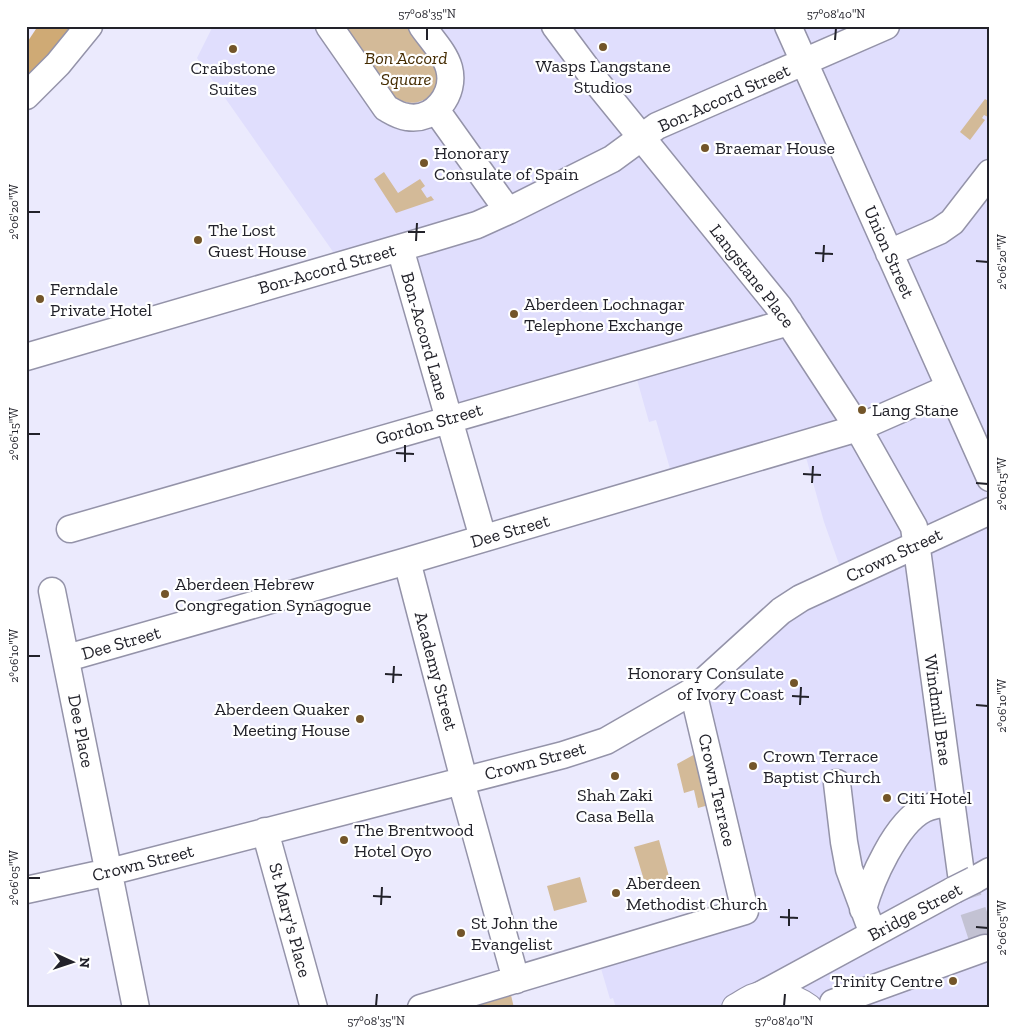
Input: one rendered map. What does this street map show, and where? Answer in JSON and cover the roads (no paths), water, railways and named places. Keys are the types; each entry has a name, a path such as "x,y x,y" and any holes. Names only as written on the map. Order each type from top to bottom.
{"main road":[{"path":"746,1003 785,997 816,1006"}],"street":[{"path":"26,96 58,64 89,26"},
{"path":"329,26 386,108 396,114 409,118 426,115 436,110 442,104 451,80 444,56 422,26"},
{"name":"Langstane Place","path":"555,26 789,322 858,428 914,528 916,545"},
{"name":"Union Street","path":"788,26 990,478"},
{"name":"Bon-Accord Street","path":"26,357 400,248 508,212 612,159 657,126 886,26"},
{"path":"436,110 508,212"},
{"path":"889,253 939,231 952,222 990,173"},
{"name":"Bon-Accord Lane","path":"400,248 483,538"},
{"name":"Gordon Street","path":"70,529 449,418 789,322"},
{"name":"Dee Street","path":"67,658 407,561 858,428 949,388"},
{"name":"Crown Street","path":"26,890 109,872 563,755 606,741 693,691 780,611 801,598 990,511"},
{"name":"Windmill Brae","path":"916,545 951,803 970,879"},
{"name":"Academy Street","path":"407,561 516,980"},
{"name":"Dee Place","path":"52,591 136,1008"},
{"name":"Crown Terrace","path":"421,1008 745,911 693,691"},
{"path":"837,783 849,869 873,934"},
{"path":"863,910 873,880 884,857 911,819 925,808 951,803"},
{"name":"St Mary's Place","path":"265,831 314,1008"},
{"name":"Bridge Street","path":"746,1003 970,879"},
{"path":"816,1006 860,984 985,948"},
{"name":"Bridge Street","path":"816,1006 809,992 816,976 820,969 840,952"}],"tunnel":[{"path":"961,874 985,948"}],"place":[{"name":"Wasps Langstane Studios","path":"603,47"},
{"name":"Craibstone Suites","path":"233,49"},
{"name":"Braemar House","path":"705,148"},
{"name":"Honorary Consulate of Spain","path":"424,163"},
{"name":"The Lost Guest House","path":"198,240"},
{"name":"Ferndale Private Hotel","path":"40,299"},
{"name":"Aberdeen Lochnagar Telephone Exchange","path":"514,314"},
{"name":"Lang Stane","path":"862,410"},
{"name":"Aberdeen Hebrew Congregation Synagogue","path":"165,594"},
{"name":"Honorary Consulate of Ivory Coast","path":"794,683"},
{"name":"Aberdeen Quaker Meeting House","path":"360,719"},
{"name":"Crown Terrace Baptist Church","path":"753,766"},
{"name":"Shah Zaki Casa Bella","path":"615,776"},
{"name":"Citi Hotel","path":"887,798"},
{"name":"The Brentwood Hotel Oyo","path":"344,840"},
{"name":"Aberdeen Methodist Church","path":"616,893"},
{"name":"St John the Evangelist","path":"461,933"},
{"name":"Trinity Centre","path":"953,981"}],"park label":[{"name":"Bon Accord Square","path":"406,68"}]}
